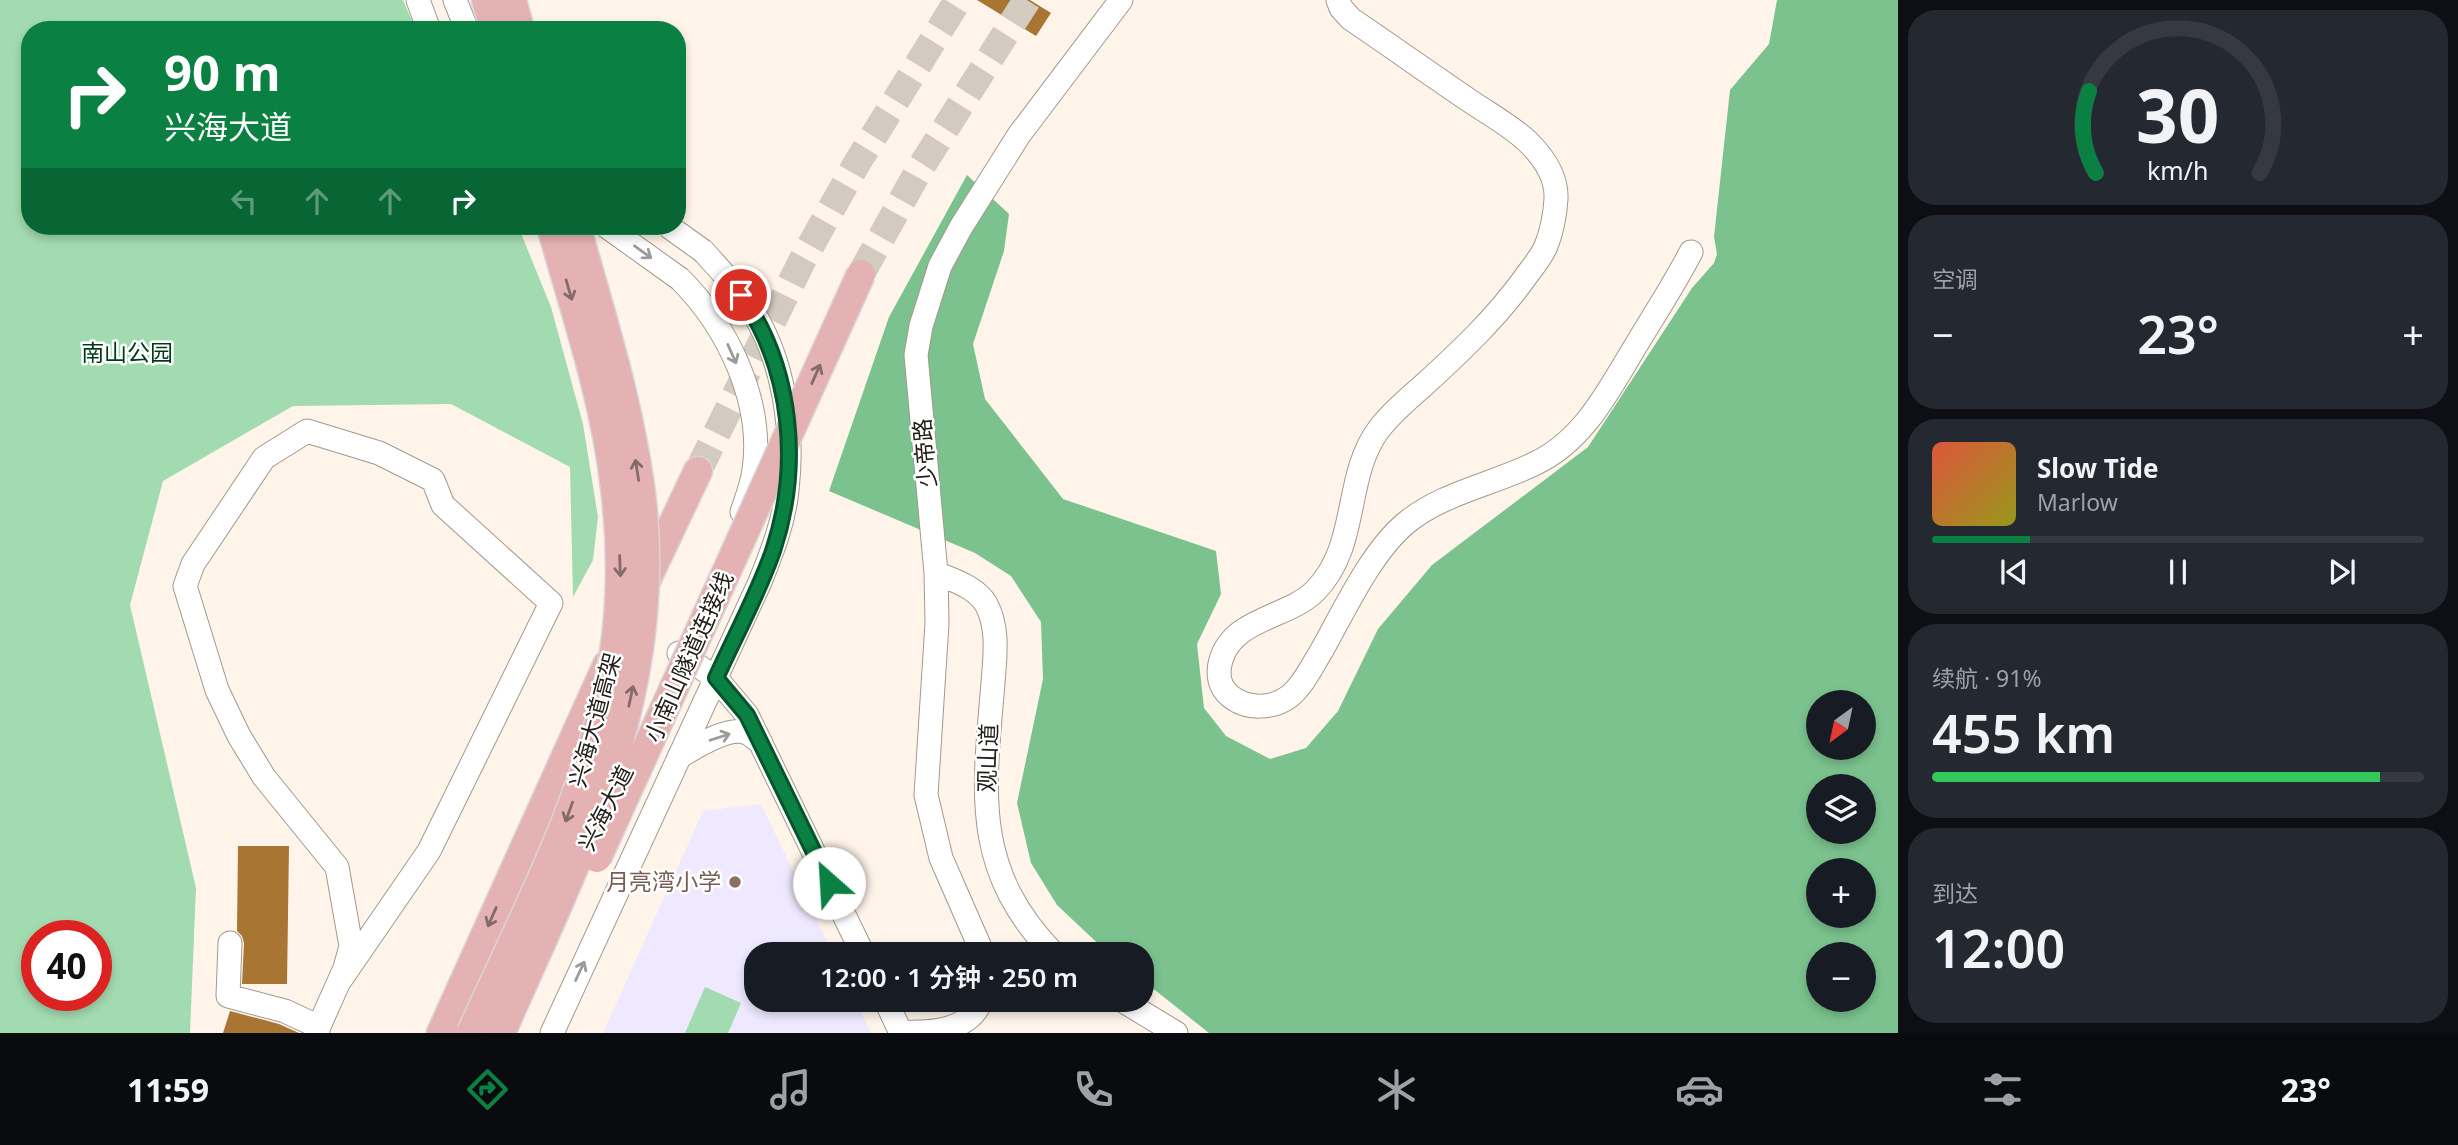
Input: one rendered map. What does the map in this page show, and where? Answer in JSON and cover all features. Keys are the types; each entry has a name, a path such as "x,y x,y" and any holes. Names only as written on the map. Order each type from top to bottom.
{"main road":[{"path":"486,0 492,21"},
{"path":"512,0 518,21"},
{"name":"兴海大道高架","path":"471,1033 575,798 604,704 618,619 621,576 615,487 587,354 554,235"},
{"name":"兴海大道高架","path":"502,1033 586,840 613,766 632,695 643,618 644,533 634,447 626,406 578,235"},
{"name":"小南山隧道连接线","path":"502,1033 601,849 861,274"},
{"path":"441,1033 520,855 698,471"}],"street":[{"path":"418,0 426,21"},
{"path":"455,0 463,21"},
{"name":"少帝路","path":"978,942 942,858 926,796 937,622 936,573 916,355 921,326 947,251 998,167 1121,0"},
{"path":"1338,0 1351,19 1528,141 1549,170 1555,184 1554,222 1545,250 1477,336 1388,417 1371,441 1361,466 1344,544 1327,577 1298,604 1253,624 1239,634 1223,653 1220,682 1225,692 1233,698 1248,705 1268,706 1278,703 1297,688 1372,564 1403,525 1437,504 1539,462 1567,444 1602,401 1678,277 1690,252"},
{"name":"兴海大道","path":"491,1033 624,775 742,512 754,470 755,444 744,384 720,329 697,296 680,279 619,235"},
{"name":"兴海大道","path":"552,1033 772,552 787,491 789,454 786,410 779,376 768,344 745,300 730,280 703,251 681,235"},
{"path":"230,943 228,996 285,1011 317,1030 341,979 351,946 337,867 264,778 239,736 217,690 185,586 193,564 264,458 307,431 379,453 433,480 443,505 551,603 429,851 341,979"},
{"name":"观山道","path":"936,573 968,587 985,603 990,617 996,642 985,780 988,829 1000,873 1010,895 1023,917 1044,942"},
{"path":"679,653 716,678 747,715 857,942"},
{"path":"679,757 704,741 737,731 747,733 761,743"},
{"path":"891,1012 901,1033 930,1033 948,1029 974,1012"},
{"path":"1141,1012 1176,1033"}],"shaded area":[{"name":"月亮湾小学","path":"761,804 827,942 744,942 744,1012 861,1012 871,1033 603,1033 703,811"}],"green space":[{"name":"南山公园","path":"0,0 403,0 412,21 21,21 21,235 522,235 551,307 583,424 598,517 593,560 573,597 570,467 451,404 293,406 163,481 130,605 196,888 190,1033 0,1033"},
{"path":"1777,0 1898,0 1898,1033 1209,1033 1154,989 1154,942 1096,942 1057,905 1031,863 1017,803 1043,679 1041,622 1011,576 975,553 829,491 889,317 967,175 1009,214 1004,251 973,344 985,399 1063,499 1216,551 1221,594 1197,644 1204,708 1226,736 1270,759 1306,748 1338,711 1378,629 1432,565 1588,447 1692,288 1714,263 1717,254 1714,237 1730,90 1769,44"},
{"path":"705,987 741,1003 728,1033 685,1033"}],"building":[{"path":"977,0 1030,0 1051,13 1036,36"},
{"path":"238,846 289,846 287,984 242,984 244,943 237,931"},
{"path":"230,1011 279,1024 299,1033 223,1033"}],"tunnel":[{"path":"698,471 803,259 857,163 958,0"},
{"path":"861,274 919,170 1027,0"}],"place":[{"name":"月亮湾小学","path":"735,882"}],"route":[{"path":"741,295 768,344 779,376 786,410 789,454 787,491 772,552 716,678 747,715 829,883"}]}
